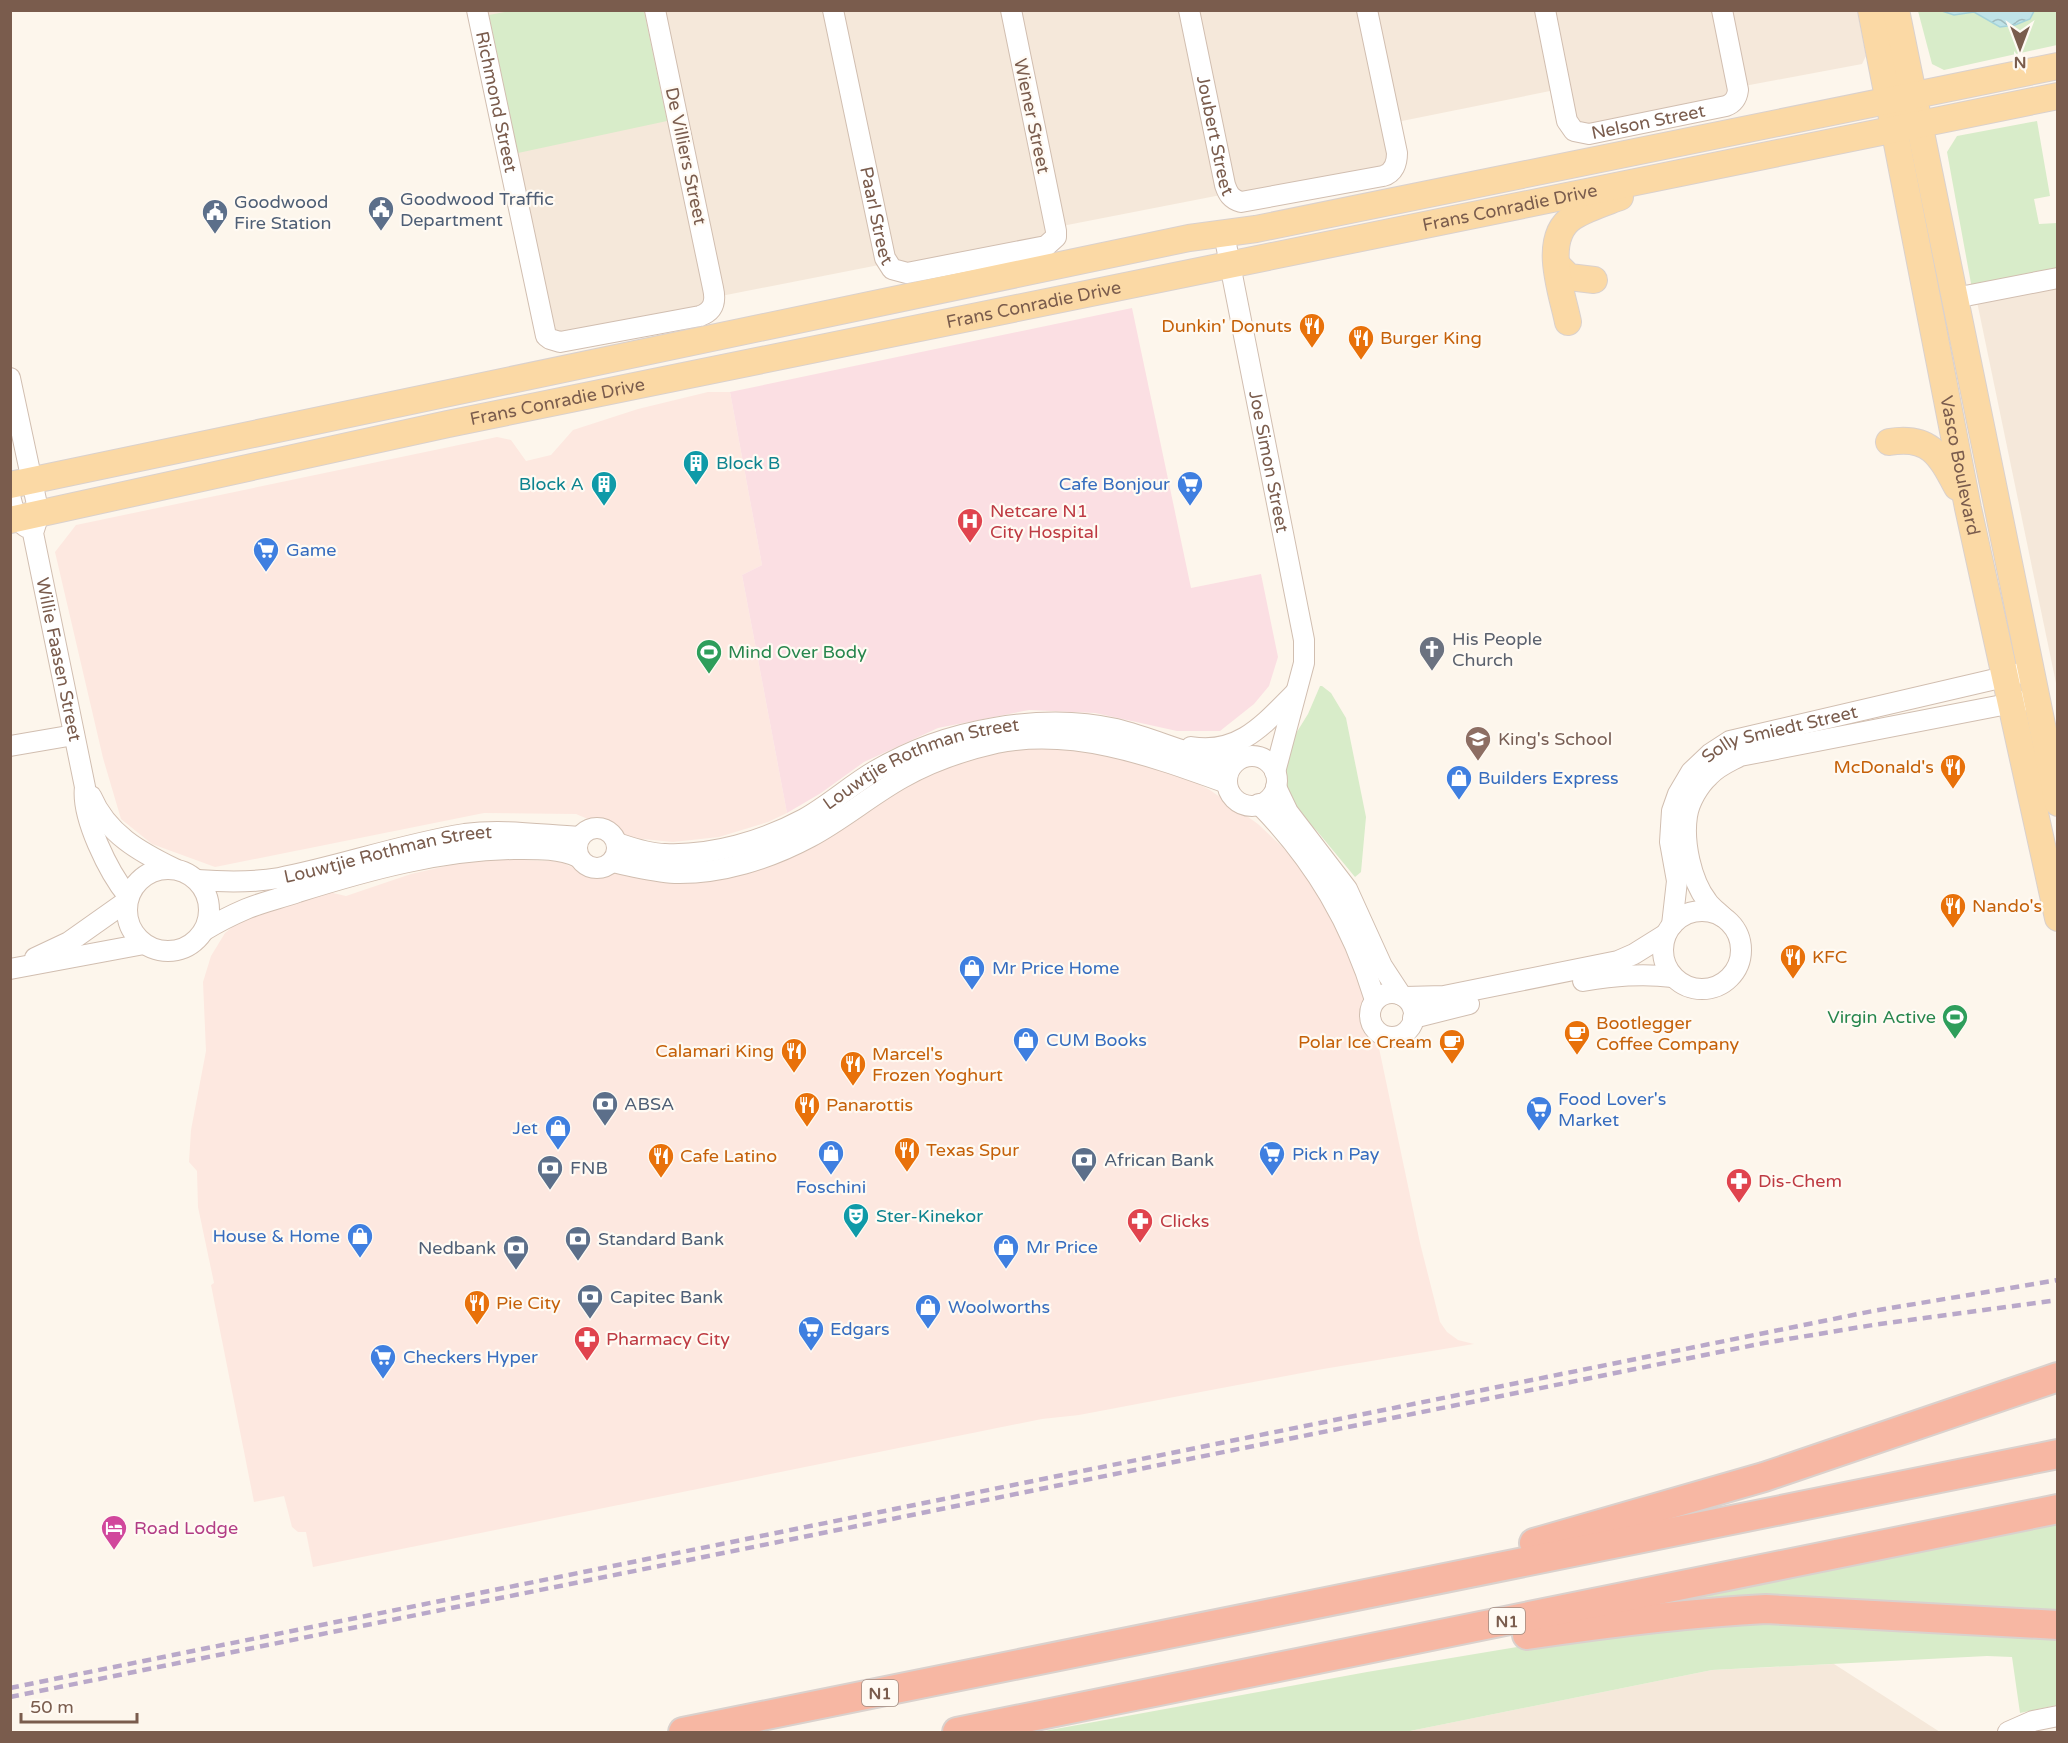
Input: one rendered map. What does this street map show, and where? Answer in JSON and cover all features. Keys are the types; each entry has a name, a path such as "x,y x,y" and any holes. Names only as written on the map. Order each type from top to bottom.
{"highway":[{"path":"1375,1593 1494,1554 1764,1478 2058,1377"},
{"name":"N1","path":"683,1732 2058,1454"},
{"name":"N1","path":"957,1732 2058,1509"},
{"path":"965,1732 1488,1640 1618,1622 1725,1611 1766,1609 1816,1611 2058,1625"}],"main road":[{"name":"Vasco Boulevard","path":"1870,10 1968,508 2058,918"},
{"name":"Vasco Boulevard","path":"1896,10 2058,803"},
{"name":"Frans Conradie Drive","path":"21,482 1189,238 1224,234 2058,66"},
{"name":"Frans Conradie Drive","path":"22,517 448,424 2058,96"},
{"path":"1568,322 1555,243 1563,227 1572,218 1672,175"},
{"path":"1557,265 1569,277 1594,280"},
{"path":"1889,442 1913,441 1934,450 1968,508"}],"street":[{"name":"Richmond Street","path":"477,10 546,336 554,341 567,342 700,316 709,311 714,303"},
{"name":"De Villiers Street","path":"655,10 713,288 714,303"},
{"name":"Paarl Street","path":"833,10 885,258 892,269 907,273 1046,246 1056,237 1054,221"},
{"name":"Wiener Street","path":"1011,10 1054,221"},
{"name":"Joubert Street","path":"1189,10 1225,185 1234,200 1248,202 1383,176 1394,168 1396,153 1367,10"},
{"name":"Nelson Street","path":"1545,10 1568,121 1574,131 1589,134 1731,104 1738,90 1722,10"},
{"name":"Joe Simon Street","path":"1224,234 1304,640 1304,663 1275,780"},
{"path":"1955,298 2058,278"},
{"name":"Willie Faasen Street","path":"10,378 21,482 22,517 74,735 85,787 87,809 103,855 128,898"},
{"name":"Solly Smiedt Street","path":"1669,930 1677,881 1670,842 1672,811 1678,794 1691,772 1710,754 1730,741 1798,727 2030,671"},
{"name":"Joe Simon Street","path":"1241,760 1259,749 1274,730 1296,691"},
{"path":"1156,741 1199,749 1223,747 1244,740 1259,729 1296,691"},
{"name":"Solly Smiedt Street","path":"1724,917 1707,901 1696,880 1687,839 1687,815 1695,794 1708,776 1722,765 1740,756 2036,698"},
{"name":"Louwtjie Rothman Street","path":"614,853 703,852 776,833 806,818 875,771 915,750 953,737 995,727 1025,723 1074,723 1106,727 1156,741 1190,754 1241,760"},
{"path":"10,746 74,735"},
{"name":"Louwtjie Rothman Street","path":"614,853 659,872 676,873 710,871 753,861 775,854 810,837 904,777 940,761 998,743 1043,739 1098,744 1152,757 1227,783"},
{"path":"1275,780 1270,798 1259,804 1246,805 1238,802 1232,796 1227,783 1228,773 1241,760 1265,760 1275,780 1288,812 1347,889 1382,966 1403,996 1412,1006 1411,1024 1401,1034 1387,1036 1381,1034 1375,1029 1370,1017 1371,1008 1375,1000 1387,993 1403,996 1444,996 1618,961 1634,954 1669,930 1680,917 1702,911 1713,912 1724,917 1736,929 1742,947 1739,965 1734,974 1726,982 1714,988 1702,990 1690,988 1673,977 1663,957 1663,945 1669,930"},
{"name":"Willie Faasen Street","path":"85,787 104,818 127,843 175,869"},
{"path":"1259,804 1301,851 1332,896 1366,970 1375,1000"},
{"name":"Louwtjie Rothman Street","path":"205,930 249,908 317,886 414,860 506,849 548,849 568,852 578,847 585,831 592,828 600,828 614,836 614,853 600,869 584,864 578,847"},
{"name":"Louwtjie Rothman Street","path":"197,880 252,881 278,878 431,840 469,834 526,833 578,847"},
{"path":"175,869 197,880 208,898 209,909 205,930 193,943 183,949 171,952 158,951 137,938 128,921 126,912 128,898 134,886 142,878 152,872 175,869"},
{"path":"10,968 69,942 128,898"},
{"path":"10,968 144,944"},
{"path":"1413,1018 1451,1008 1618,975 1673,977"},
{"path":"2008,1732 2032,1721 2058,1716"}],"shaded area":[{"path":"1857,10 1866,56 1862,64 1739,87 1738,95 1581,135 1560,89 1392,123 1392,173 1226,194 1057,227 1057,237 906,275 884,264 716,297 715,303 554,343 477,11"},
{"path":"2057,275 2057,688 1975,292"},
{"name":"Netcare N1 City Hospital","path":"1132,308 1191,588 1261,574 1278,657 1269,686 1254,704 1220,731 1177,731 1095,713 1029,710 938,728 864,762 821,793 787,813 742,575 762,565 730,392"},
{"path":"708,392 730,392 762,565 742,575 787,813 768,822 719,837 673,842 633,838 576,814 484,813 215,867 152,844 121,819 103,758 55,552 76,525 497,437 511,440 526,461 551,455 573,430 638,409"},
{"path":"1033,748 1089,750 1175,772 1210,790 1258,824 1296,860 1328,906 1354,963 1374,1040 1379,1048 1420,1243 1440,1322 1447,1332 1458,1340 1474,1344 1323,1369 1079,1415 1042,1419 313,1567 306,1532 298,1532 292,1527 284,1496 254,1502 211,1285 214,1283 198,1207 197,1171 189,1162 191,1130 206,1051 203,982 211,956 225,933 247,915 319,893 346,896 411,874 464,862 495,859 552,861 569,866 644,878 676,879 971,758"},
{"path":"1834,1664 1940,1732 1405,1732 1712,1670"}],"green space":[{"path":"510,11 644,11 667,121 518,153 489,15"},
{"path":"1918,11 2057,11 2057,45 1944,70 1932,64"},
{"path":"2037,121 2050,196 2034,199 2039,224 2057,223 2057,275 1972,289 1947,152 1957,136"},
{"path":"1320,686 1331,693 1346,718 1366,817 1361,872 1355,877 1317,831 1299,814 1285,784 1284,770 1295,735 1308,714"},
{"path":"2057,1524 2057,1618 1595,1617"},
{"path":"1738,1619 2057,1633 2057,1705 2020,1713 2012,1657 1987,1656 1712,1670 1405,1732 1039,1732 1367,1672 1601,1633"}],"water":[{"path":"2034,10 2030,19 2015,25 2000,27 1974,12 1954,15 1942,11"}],"railway":[{"path":"10,1688 1873,1311 2058,1280"},
{"path":"10,1697 1764,1343 1873,1325 2058,1300"}],"place":[{"name":"Goodwood Traffic Department","path":"381,232"},
{"name":"Goodwood Fire Station","path":"215,235"},
{"name":"Dunkin' Donuts","path":"1312,349"},
{"name":"Burger King","path":"1361,361"},
{"name":"Block B","path":"696,486"},
{"name":"Block A","path":"604,507"},
{"name":"Cafe Bonjour","path":"1190,507"},
{"name":"Netcare N1 City Hospital","path":"970,544"},
{"name":"Game","path":"266,573"},
{"name":"His People Church","path":"1432,672"},
{"name":"Mind Over Body","path":"709,675"},
{"name":"King's School","path":"1478,762"},
{"name":"McDonald's","path":"1953,790"},
{"name":"Builders Express","path":"1459,801"},
{"name":"Nando's","path":"1953,929"},
{"name":"KFC","path":"1793,980"},
{"name":"Mr Price Home","path":"972,991"},
{"name":"Virgin Active","path":"1955,1040"},
{"name":"Bootlegger Coffee Company","path":"1577,1056"},
{"name":"CUM Books","path":"1026,1063"},
{"name":"Polar Ice Cream","path":"1452,1065"},
{"name":"Calamari King","path":"794,1074"},
{"name":"Marcel's Frozen Yoghurt","path":"853,1087"},
{"name":"ABSA","path":"605,1127"},
{"name":"Panarottis","path":"807,1128"},
{"name":"Food Lover's Market","path":"1539,1132"},
{"name":"Jet","path":"558,1151"},
{"name":"Texas Spur","path":"907,1173"},
{"name":"Foschini","path":"831,1176"},
{"name":"Pick n Pay","path":"1272,1177"},
{"name":"Cafe Latino","path":"661,1179"},
{"name":"African Bank","path":"1084,1183"},
{"name":"FNB","path":"550,1191"},
{"name":"Dis-Chem","path":"1739,1204"},
{"name":"Ster-Kinekor","path":"856,1239"},
{"name":"Clicks","path":"1140,1244"},
{"name":"House & Home","path":"360,1259"},
{"name":"Standard Bank","path":"578,1262"},
{"name":"Mr Price","path":"1006,1270"},
{"name":"Nedbank","path":"516,1271"},
{"name":"Capitec Bank","path":"590,1320"},
{"name":"Pie City","path":"477,1326"},
{"name":"Woolworths","path":"928,1330"},
{"name":"Edgars","path":"811,1352"},
{"name":"Pharmacy City","path":"587,1362"},
{"name":"Checkers Hyper","path":"383,1380"},
{"name":"Road Lodge","path":"114,1551"}]}
